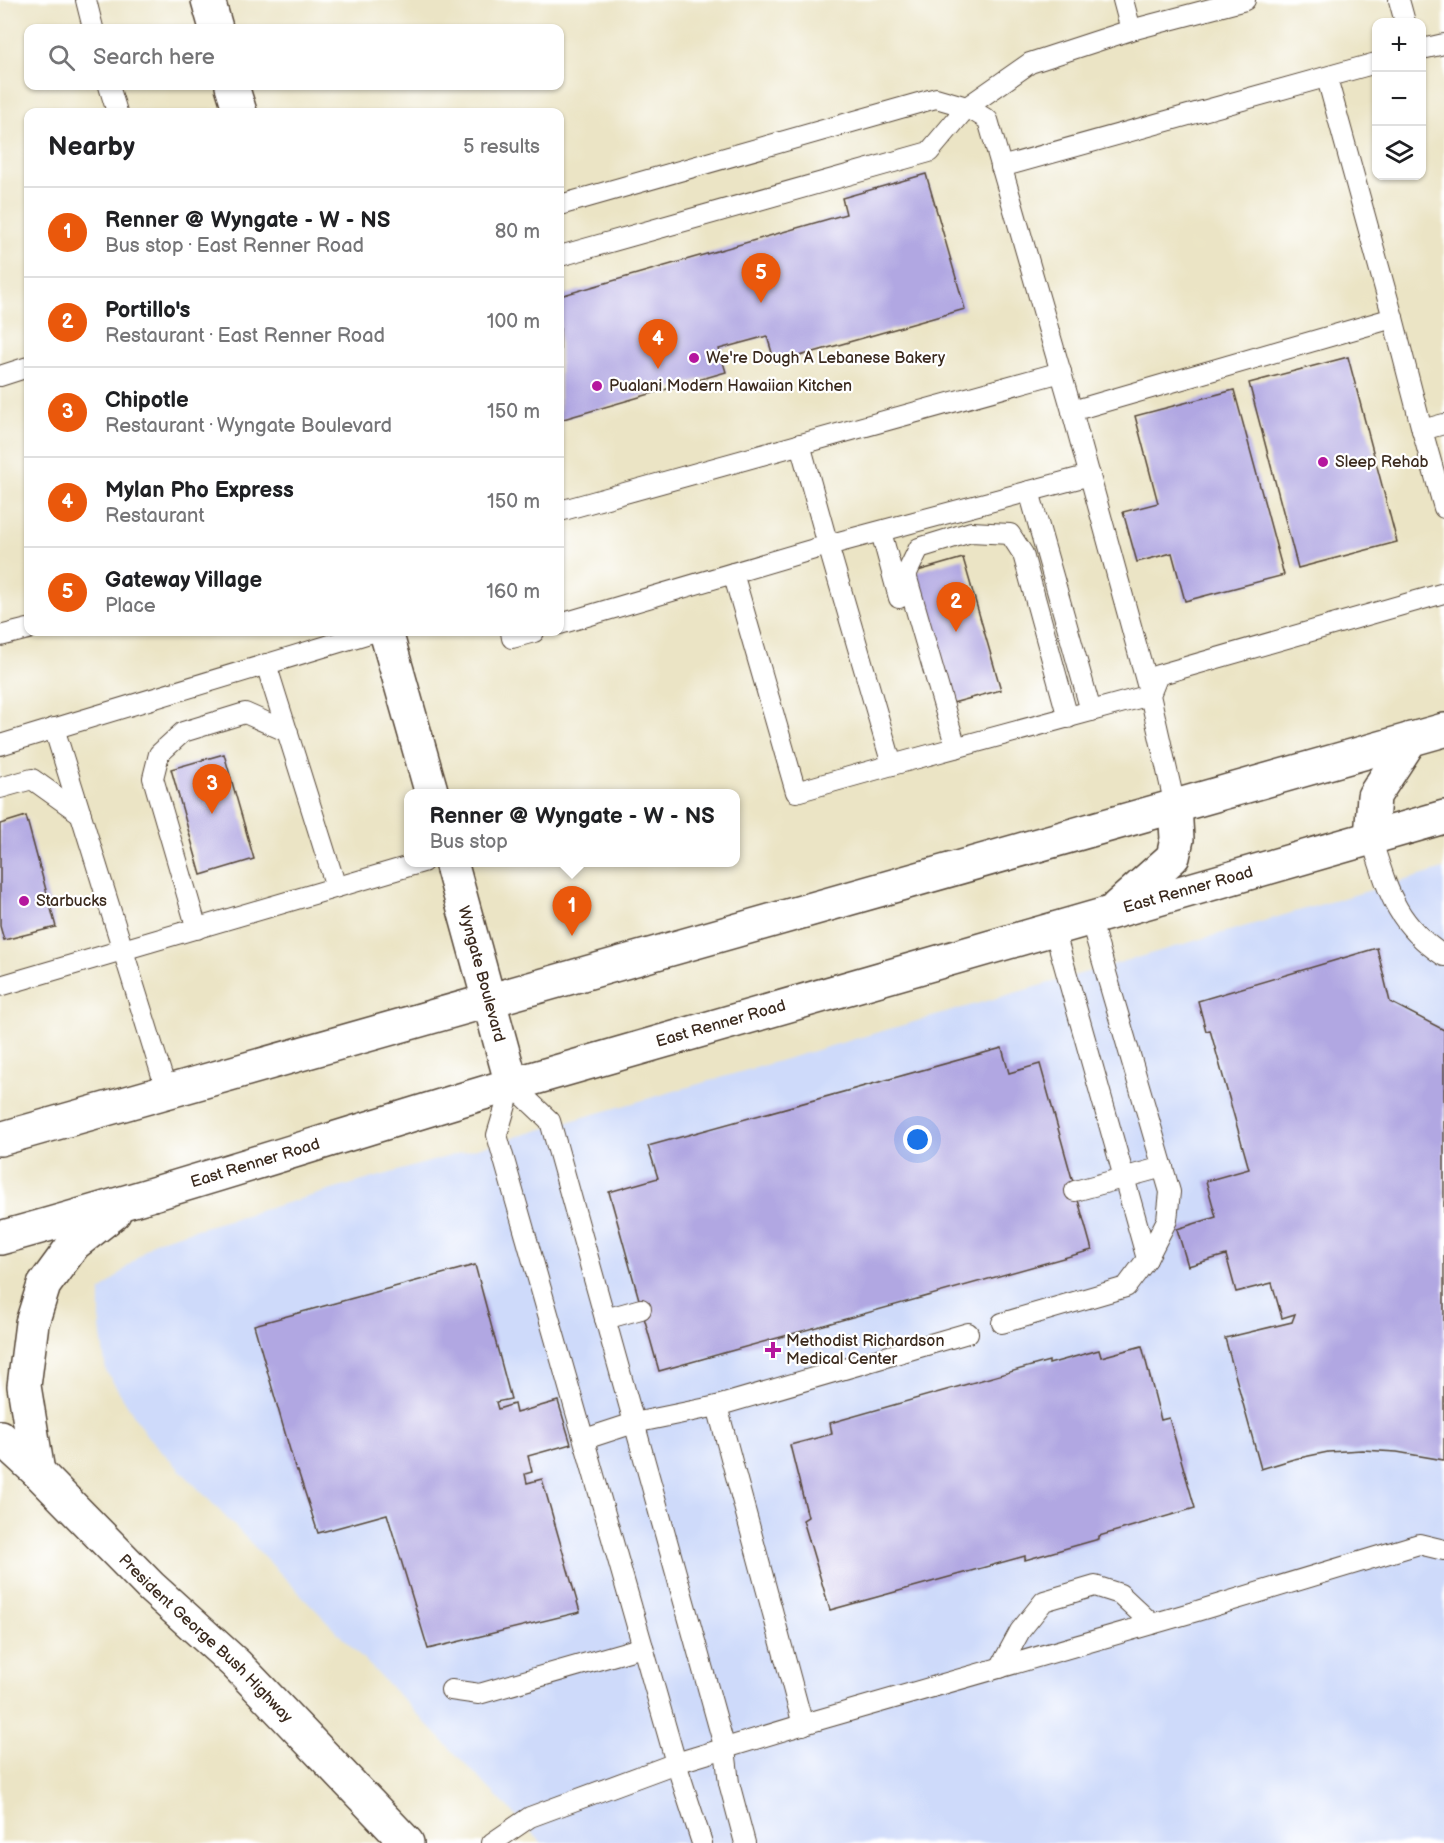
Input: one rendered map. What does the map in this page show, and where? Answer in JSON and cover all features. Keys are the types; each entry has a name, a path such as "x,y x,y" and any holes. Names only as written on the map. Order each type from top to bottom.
{"main road":[{"path":"208,0 215,24"},
{"path":"233,90 239,108"},
{"path":"387,636 431,789"},
{"path":"0,1139 1444,730"},
{"path":"1371,838 1374,796 1411,739"},
{"path":"1101,915 1173,857 1177,839 1175,806"},
{"name":"East Renner Road","path":"0,1238 125,1204 512,1084 1444,817"},
{"name":"Wyngate Boulevard","path":"452,867 512,1084"},
{"path":"38,1472 24,1386 32,1323 44,1285 74,1244 125,1204"},
{"name":"President George Bush Highway","path":"0,1437 38,1472 151,1587 236,1664 407,1843"},
{"path":"0,1456 38,1472"}],"lane":[{"path":"86,0 92,24"},
{"path":"1123,0 1131,30"},
{"path":"564,255 929,152 967,107 1030,63 1131,30 1225,3 1245,0"},
{"path":"1399,0 1404,18"},
{"path":"1426,49 1444,44"},
{"path":"1001,167 1372,64"},
{"path":"1327,78 1444,508"},
{"path":"110,90 116,108"},
{"path":"564,204 936,98 967,107 988,120 1072,411 1150,695 1175,806"},
{"path":"1072,411 1393,318"},
{"path":"0,376 24,368"},
{"path":"564,510 1061,372"},
{"path":"1422,430 1444,424"},
{"path":"800,444 892,765"},
{"path":"564,623 828,546 1090,475"},
{"path":"1029,491 1091,711"},
{"path":"881,532 949,750"},
{"path":"949,750 906,575 919,548 971,532 1010,534 1023,554 1068,718"},
{"path":"733,573 796,792 1150,695"},
{"path":"1150,695 1158,675 1444,593"},
{"path":"0,636 24,629"},
{"path":"0,744 360,636"},
{"path":"266,664 336,887"},
{"path":"197,929 153,778 159,754 183,732 245,713 288,732"},
{"path":"54,728 167,1092"},
{"path":"0,788 32,779 81,814"},
{"path":"1371,838 1386,884 1398,911 1410,929 1422,941 1444,956"},
{"path":"0,986 406,867"},
{"path":"1002,1323 1126,1287 1147,1259 1167,1220 1170,1192 1101,915"},
{"path":"1053,929 1147,1259"},
{"path":"702,1843 676,1763 497,1135 512,1084 550,1121 725,1749 729,1783 745,1843"},
{"path":"1076,1191 1163,1167"},
{"path":"604,1319 641,1309"},
{"path":"585,1439 634,1423 717,1406 968,1333"},
{"path":"717,1406 803,1725"},
{"path":"492,1843 530,1817 676,1763 1419,1544 1444,1550"},
{"path":"1000,1668 1020,1631 1044,1601 1095,1586 1120,1594 1152,1624"},
{"path":"451,1690 479,1694 643,1647"}],"shaded area":[{"name":"Methodist Richardson Medical Center","path":"1444,869 1444,1843 542,1843 147,1436 106,1371 100,1328 100,1292 155,1241"}],"building":[{"path":"926,174 965,309 775,363 767,336 719,349 726,372 564,419 564,295 846,214 842,198"},
{"name":"Sleep Rehab","path":"1348,357 1397,542 1298,568 1249,383"},
{"path":"1234,390 1284,575 1185,601 1172,553 1137,562 1123,512 1158,503 1135,416"},
{"path":"963,558 1001,690 949,704 911,573"},
{"path":"224,754 254,859 201,875 171,769"},
{"name":"Starbucks","path":"26,816 56,927 4,940 0,926 0,824"},
{"path":"1377,948 1390,1002 1444,1030 1444,1460 1397,1452 1362,1450 1328,1452 1261,1469 1225,1338 1292,1322 1295,1314 1282,1318 1272,1283 1236,1292 1226,1255 1188,1266 1177,1229 1216,1217 1206,1181 1249,1169 1210,1030 1206,1031 1198,1001"},
{"path":"1002,1048 1009,1073 1040,1064 1092,1250 659,1371 609,1192 658,1178 648,1146"},
{"path":"475,1265 511,1399 496,1402 498,1409 514,1404 516,1413 558,1401 571,1444 528,1456 532,1472 525,1474 527,1483 542,1479 580,1612 428,1649 387,1514 318,1533 298,1471 296,1471 254,1325"},
{"path":"1142,1346 1161,1420 1169,1418 1195,1508 1025,1560 1025,1556 830,1610 803,1520 808,1517 790,1445 832,1434 830,1423 1049,1361 1049,1364 1099,1350 1101,1357"}],"place":[{"name":"Gateway Village","path":"761,303"},
{"name":"We're Dough A Lebanese Bakery","path":"694,358"},
{"name":"Mylan Pho Express","path":"658,369"},
{"name":"Pualani Modern Hawaiian Kitchen","path":"597,386"},
{"name":"Sleep Rehab","path":"1323,462"},
{"name":"Portillo's","path":"956,632"},
{"name":"Chipotle","path":"212,814"},
{"name":"Starbucks","path":"24,901"},
{"name":"Renner @ Wyngate - W - NS","path":"572,936"},
{"name":"Methodist Richardson Medical Center","path":"773,1350"}]}
